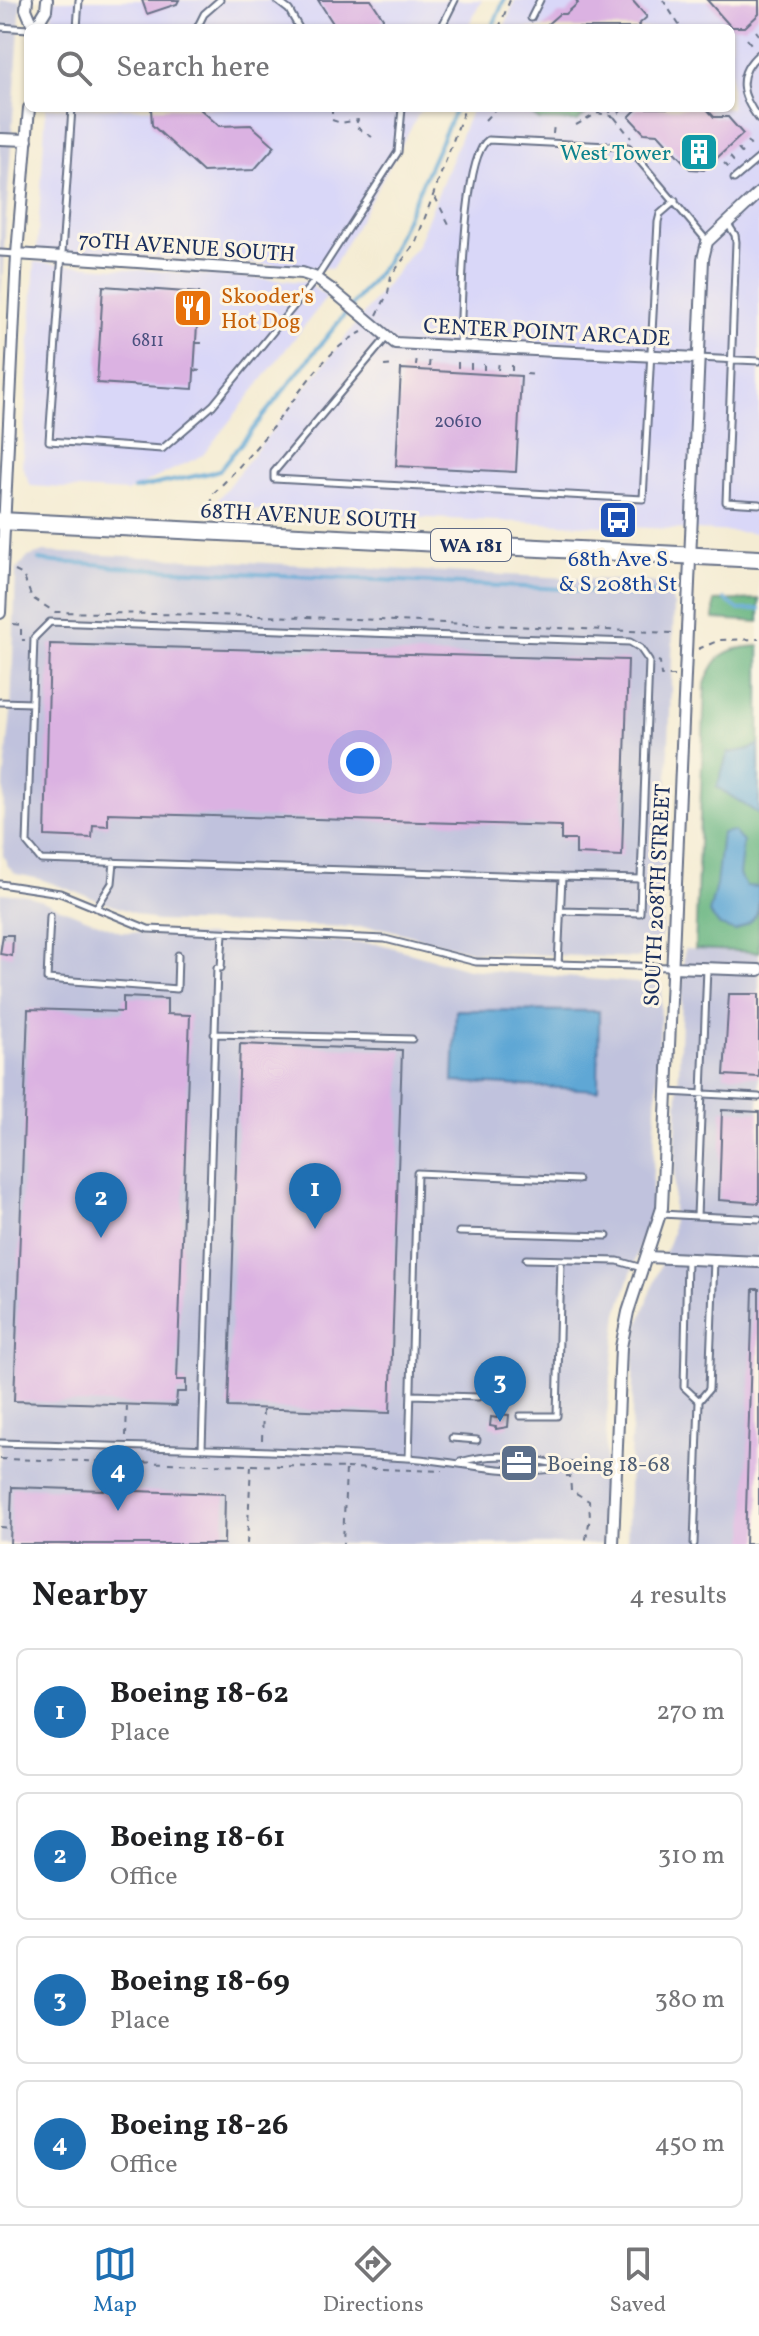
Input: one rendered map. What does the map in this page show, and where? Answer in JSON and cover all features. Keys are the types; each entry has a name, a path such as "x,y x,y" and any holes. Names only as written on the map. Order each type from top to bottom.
{"main road":[{"name":"68TH AVENUE SOUTH","path":"2,521 759,559"}],"street":[{"path":"27,0 31,24"},
{"path":"35,24 46,10 47,0"},
{"path":"0,613 17,254 29,112"},
{"path":"0,139 27,140"},
{"path":"707,242 759,193"},
{"name":"SOUTH 208TH STREET","path":"613,1544 621,1347 628,1312 661,1214 697,358 703,259 707,242"},
{"name":"70TH AVENUE SOUTH","path":"17,254 302,273 316,279 376,320 391,340"},
{"name":"CENTER POINT ARCADE","path":"391,340 459,352 697,358"},
{"path":"672,967 759,970"},
{"path":"645,1263 687,1259 759,1262"}],"lane":[{"path":"77,24 79,0"},
{"path":"199,24 204,14 220,0"},
{"path":"276,0 289,10 297,24"},
{"path":"443,24 455,0"},
{"path":"531,18 540,0"},
{"path":"0,27 24,28"},
{"path":"757,51 744,75 744,95 759,119"},
{"path":"72,112 49,441 162,449 213,405 316,279 398,152 402,112"},
{"path":"459,352 467,204 480,147 488,140 628,147 707,242"},
{"path":"734,179 759,158"},
{"path":"391,340 274,472 274,479 643,499 658,222 660,214 675,201"},
{"path":"727,223 736,242 726,502 759,504"},
{"name":"70TH AVENUE SOUTH","path":"0,253 17,254"},
{"path":"697,358 759,361"},
{"path":"560,911 640,913 649,661 640,648 630,642 50,622 34,640 27,843 41,860 641,879"},
{"path":"0,702 32,703"},
{"path":"96,908 112,883 114,862"},
{"path":"558,965 562,877"},
{"path":"0,884 60,893 148,929 385,939 476,962 672,967"},
{"path":"50,916 47,979 177,989 178,955"},
{"path":"202,1449 214,1034 223,933"},
{"path":"697,1216 707,968"},
{"path":"214,1034 412,1039"},
{"path":"667,1092 759,1097"},
{"path":"409,1458 417,1173 578,1180"},
{"path":"661,1214 759,1219"},
{"path":"459,1232 607,1236"},
{"path":"526,1259 645,1263"},
{"path":"687,1259 684,1387 699,1401"},
{"path":"520,1416 557,1416 561,1260"},
{"path":"694,1544 699,1401 709,1389 714,1260"},
{"path":"411,1395 478,1397"},
{"path":"452,1438 477,1440"},
{"path":"0,1443 409,1458 482,1468 551,1470 569,1466"},
{"path":"455,1463 483,1455 514,1456 569,1466 616,1468"}],"path":[{"path":"501,24 510,0"},
{"path":"663,0 678,24"},
{"path":"747,39 757,51"},
{"path":"332,112 332,120 341,123 358,120 355,126 372,137"},
{"path":"376,320 388,293 391,276 416,242 464,112"},
{"path":"485,120 492,112"},
{"path":"611,112 632,139"},
{"path":"615,117 620,112"},
{"path":"576,125 598,113 615,117"},
{"path":"553,136 554,124"},
{"path":"747,141 754,150"},
{"path":"738,149 746,158"},
{"path":"730,157 738,165"},
{"path":"724,163 731,170"},
{"path":"434,195 451,228"},
{"path":"198,306 204,307"},
{"path":"211,505 213,494 273,427 310,377 348,339 362,332"},
{"path":"196,343 202,343"},
{"path":"458,368 459,352"},
{"path":"416,366 417,355"},
{"path":"429,367 430,355"},
{"path":"471,357 471,369"},
{"path":"484,370 485,358"},
{"path":"498,370 499,359"},
{"path":"512,359 512,371"},
{"path":"384,366 396,365"},
{"path":"194,370 200,371"},
{"path":"526,374 536,375"},
{"path":"15,571 23,575 32,598 55,612 339,618 676,633"},
{"path":"13,624 21,625 21,640 34,640"},
{"path":"700,649 720,640 759,639"},
{"path":"649,661 660,662 661,676 674,676"},
{"path":"126,1436 127,1404"},
{"path":"262,1440 263,1408"},
{"path":"0,1459 453,1472"},
{"path":"123,1491 124,1462"},
{"path":"247,1544 251,1465"},
{"path":"343,1544 346,1468"},
{"path":"556,1476 570,1476 571,1490 589,1501 590,1518 585,1544"},
{"path":"0,1527 10,1528"}],"shaded area":[{"path":"0,0 21,0 0,308"},
{"path":"53,0 482,0 469,24 51,24"},
{"path":"515,0 759,0 759,533 211,508 417,246 470,112 735,112 735,24 506,24"},
{"path":"46,112 420,112 332,269 37,250"},
{"path":"35,262 305,282 327,297 203,455 127,492 31,486 22,466"},
{"path":"44,552 650,582 661,585 670,594 674,606 662,933 658,945 650,954 636,958 473,952 383,928 156,921 40,879 16,874 3,855 16,570 28,557"},
{"path":"0,893 27,895 121,932 380,944 468,969 662,985 651,1212 618,1313 607,1415 603,1544 0,1544"},
{"path":"684,949 759,952 759,1544 627,1544 634,1353 638,1327 672,1234"}],"green space":[{"path":"529,112 586,112 577,121 539,120"},
{"path":"759,599 759,622 714,619 714,601"},
{"path":"759,646 759,952 695,949 705,684 714,665 724,654 739,648"}],"water":[{"path":"759,744 759,814 717,787 728,753 751,749"},
{"path":"733,831 743,842 739,875 746,886 759,887 756,915 735,931 720,926 709,913 716,885 722,833"},
{"path":"456,1010 599,1011 598,1090 453,1082"}],"building":[{"path":"142,0 179,0 177,4 147,14"},
{"path":"318,0 371,0 383,18 382,24 333,24"},
{"path":"576,0 632,0 647,17 639,24 548,24 578,3"},
{"path":"707,0 759,0 759,14 745,27 728,24"},
{"path":"151,112 203,112 219,126 251,125 275,146 254,170 203,172 152,125"},
{"name":"West Tower","path":"634,112 710,112 714,117 728,117 743,134 704,170 690,169 658,134 644,133 629,117"},
{"path":"103,286 199,293 193,389 97,383"},
{"path":"401,369 521,376 516,472 396,466"},
{"path":"50,644 628,660 622,856 576,854 576,840 561,840 561,826 108,813 108,826 93,825 92,838 45,836"},
{"path":"3,935 13,935 12,956 0,954"},
{"path":"729,994 759,994 759,1077 724,1075"},
{"path":"123,997 167,999 167,1014 190,1015 177,1380 186,1380 186,1392 177,1392 176,1406 14,1401 28,1009 123,1012"},
{"path":"240,1044 402,1050 390,1413 228,1407"},
{"path":"722,1110 759,1112 759,1203 719,1200"},
{"path":"753,1289 759,1289 759,1544 745,1544"},
{"path":"497,1414 509,1415 508,1427 496,1429 490,1426 491,1417 497,1418"},
{"path":"12,1487 225,1494 224,1544 10,1544"}],"waterway":[{"path":"494,24 504,0"},
{"path":"134,489 219,471 386,263 454,112"},
{"path":"39,560 114,567 563,589 629,595 659,592"},
{"path":"724,599 739,610 759,609"}],"place":[{"name":"West Tower","path":"699,152"},
{"name":"Skooder's Hot Dog","path":"193,308"},
{"name":"68th Ave S & S 208th St","path":"618,520"},
{"name":"Boeing 18-62","path":"315,1229"},
{"name":"Boeing 18-61","path":"101,1238"},
{"name":"Boeing 18-69","path":"500,1422"},
{"name":"Boeing 18-68","path":"519,1463"},
{"name":"Boeing 18-26","path":"118,1511"}]}
